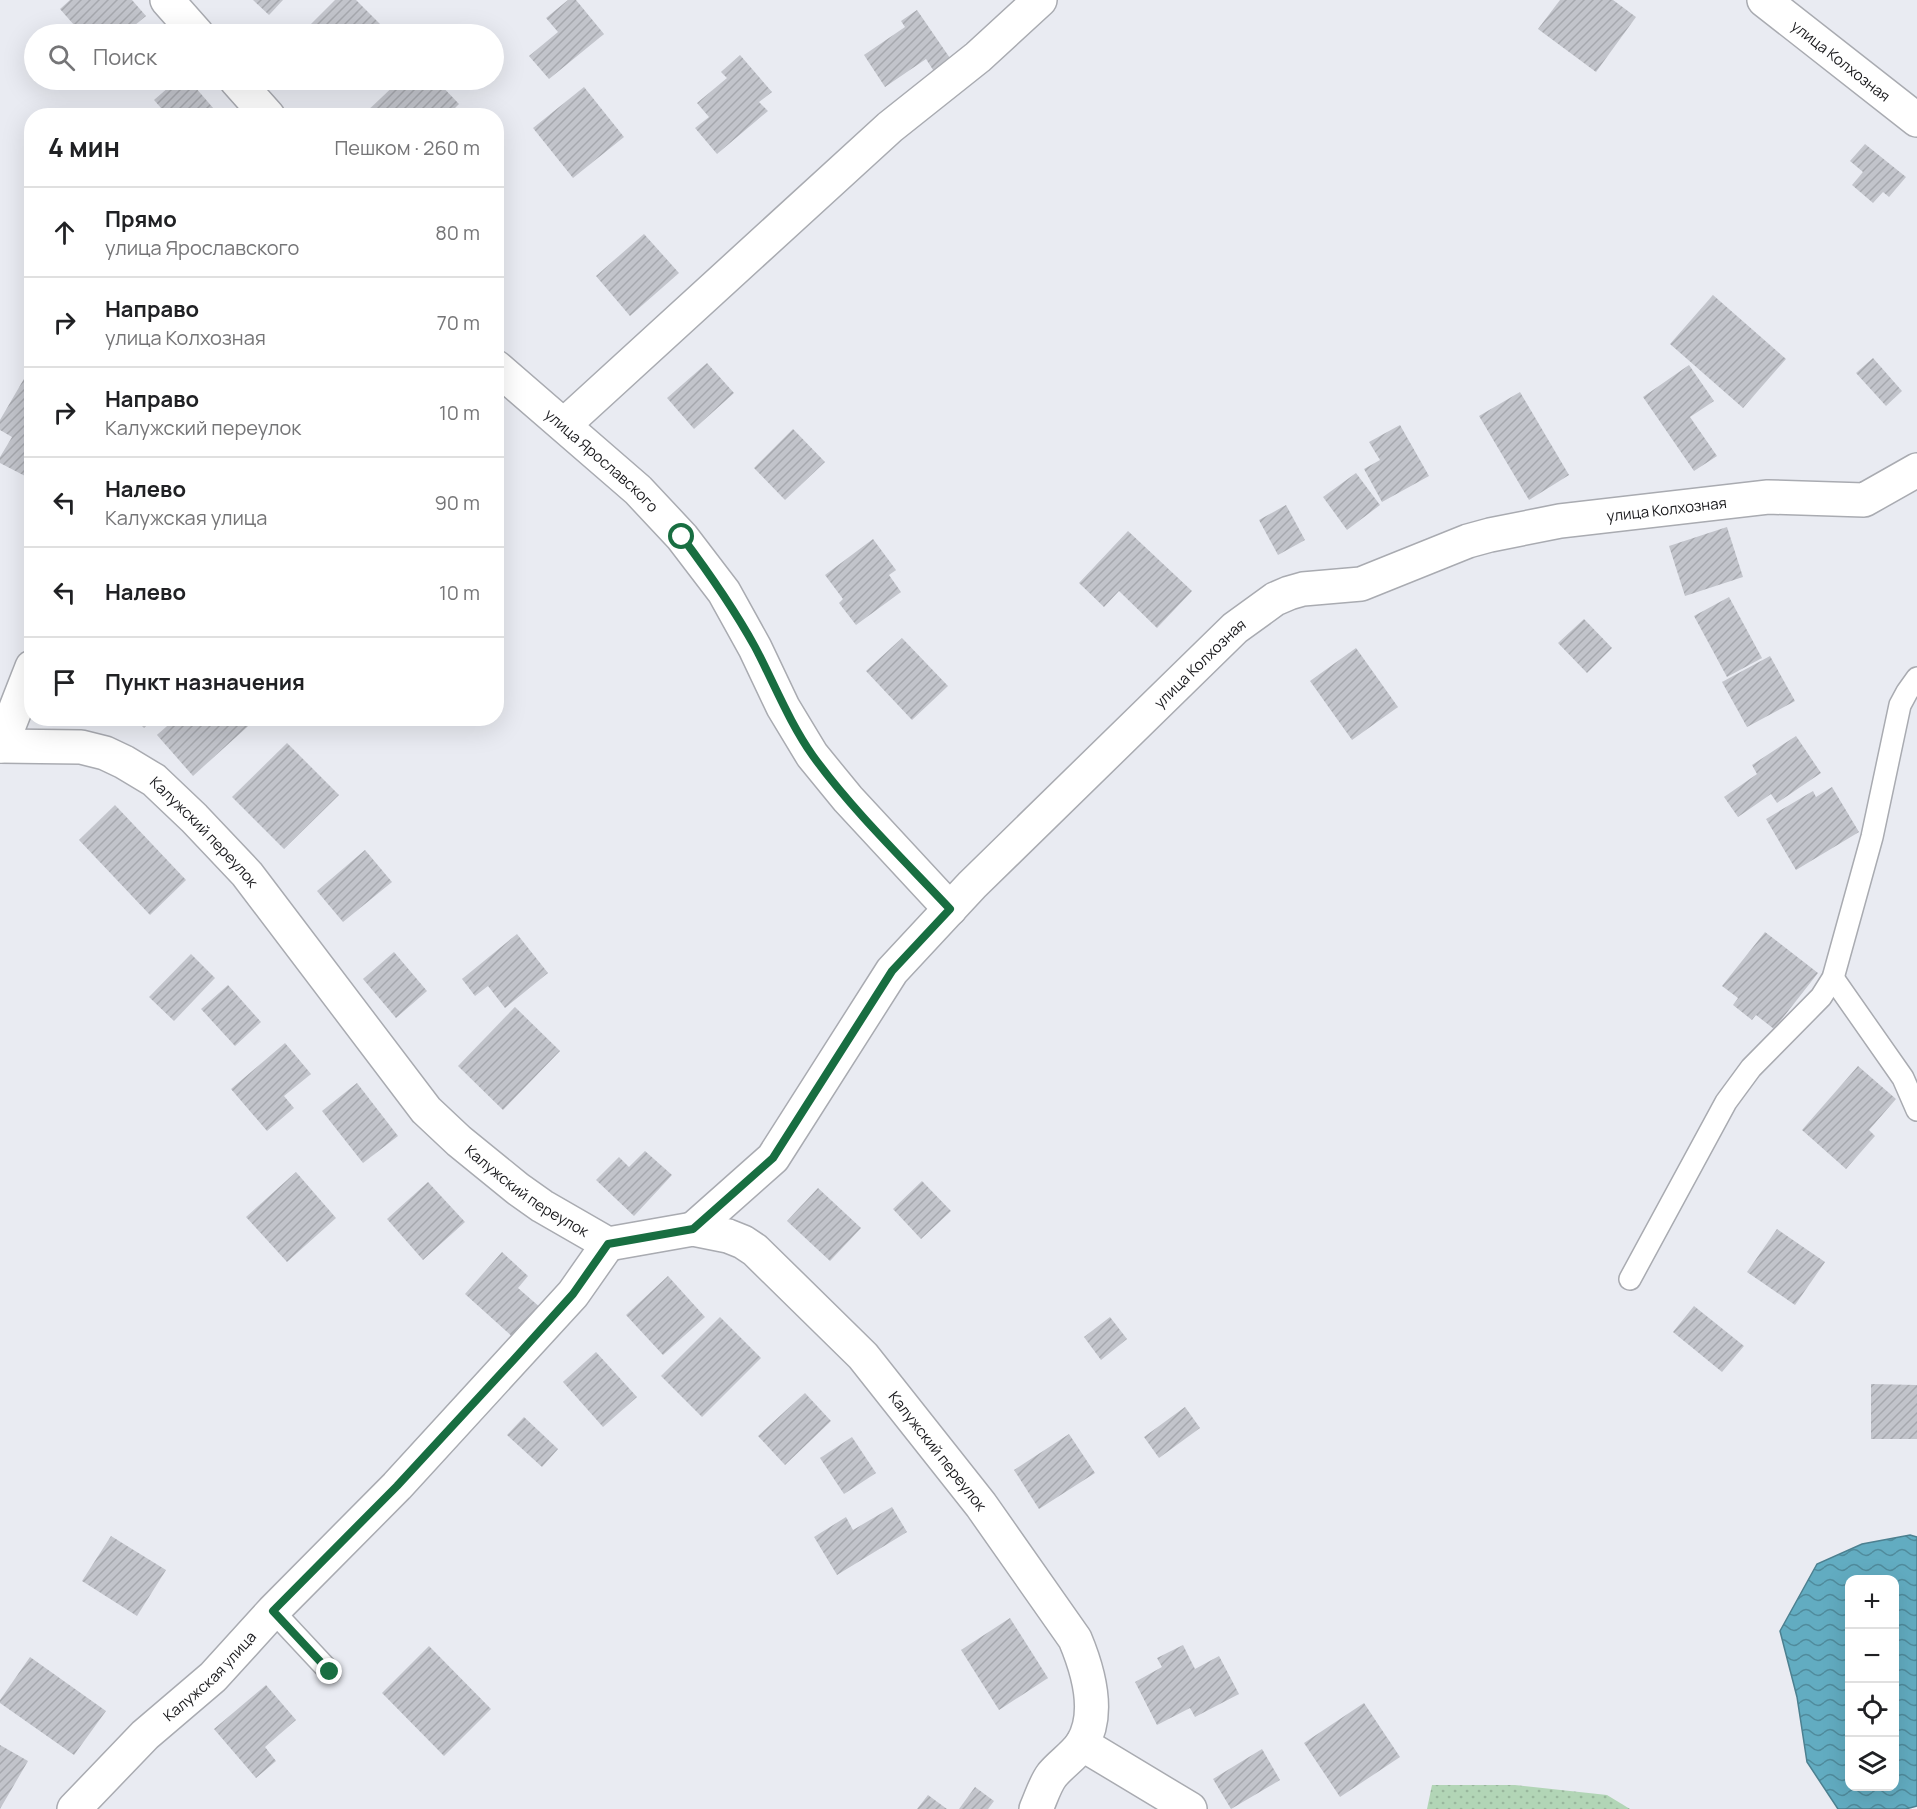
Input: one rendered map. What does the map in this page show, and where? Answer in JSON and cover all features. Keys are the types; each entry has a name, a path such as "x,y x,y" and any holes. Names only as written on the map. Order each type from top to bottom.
{"street":[{"path":"167,0 188,24"},
{"path":"564,425 890,127 978,57 1040,0"},
{"name":"улица Колхозная","path":"1764,0 1917,120"},
{"path":"245,90 261,108"},
{"name":"улица Ярославского","path":"504,374 638,490 682,537 723,592 755,648 783,707 812,755 848,799 950,909"},
{"name":"улица Колхозная","path":"693,1229 773,1158 892,971 950,909 1234,628 1275,599 1303,589 1362,585 1468,541 1560,521 1768,497 1864,500 1917,470"},
{"path":"1,746 24,687"},
{"name":"Калужский переулок","path":"1,746 92,749 124,762 154,780 247,874 426,1110 459,1141 542,1206 608,1244 693,1229 728,1236 755,1250 863,1356 981,1506 1075,1640 1087,1670 1091,1704 1082,1744"},
{"name":"Калужская улица","path":"74,1809 145,1736 213,1677 273,1611 397,1486 573,1294 608,1244"},
{"path":"1036,1809 1050,1777 1082,1744 1190,1809"}],"lane":[{"path":"1630,1279 1726,1102 1751,1068 1821,997 1833,978 1872,837 1900,705 1906,692 1917,678"},
{"path":"1833,978 1903,1078 1917,1110"},
{"path":"273,1611 330,1672"}],"green space":[{"path":"1432,1785 1515,1785 1607,1795 1630,1809 1427,1809"}],"water":[{"path":"1910,1535 1917,1537 1917,1806 1906,1809 1838,1809 1807,1762 1797,1697 1780,1631 1817,1564 1862,1544"}],"building":[{"path":"70,0 132,0 146,16 136,24 73,24 60,9"},
{"path":"253,0 283,0 269,15"},
{"path":"335,0 356,0 380,24 311,24"},
{"path":"568,0 576,0 604,34 549,79 529,56 558,32 546,18"},
{"path":"1560,0 1613,0 1636,17 1596,72 1538,29"},
{"path":"917,10 952,61 935,73 926,59 885,87 864,55 905,27 901,21"},
{"path":"740,55 772,92 759,102 768,111 717,154 695,128 709,117 697,103 727,78 721,72"},
{"path":"584,87 624,137 573,178 533,128"},
{"path":"166,90 198,90 213,108 161,108 154,100"},
{"path":"389,90 446,90 459,104 455,108 370,108"},
{"path":"1865,144 1906,177 1889,197 1883,192 1873,203 1852,185 1863,172 1850,161"},
{"path":"644,234 679,273 630,316 596,276"},
{"path":"1713,295 1786,359 1743,408 1670,344"},
{"path":"1873,358 1902,391 1886,406 1856,373"},
{"path":"707,363 734,393 694,429 667,398"},
{"path":"1689,365 1714,401 1690,417 1717,456 1694,471 1643,397"},
{"path":"24,379 24,475 0,463 0,457 12,437 0,430 0,420"},
{"path":"1520,392 1569,475 1529,500 1479,416"},
{"path":"1400,425 1429,476 1382,502 1364,469 1380,460 1369,442"},
{"path":"793,429 825,462 785,500 754,468"},
{"path":"1356,473 1380,505 1347,530 1323,497"},
{"path":"1286,505 1305,540 1278,555 1259,520"},
{"path":"1727,527 1743,577 1685,596 1669,546"},
{"path":"1128,531 1192,591 1157,628 1119,591 1104,607 1079,583"},
{"path":"873,539 896,570 889,575 901,592 856,625 839,603 843,599 825,575"},
{"path":"1729,597 1762,658 1727,677 1694,616"},
{"path":"1584,619 1612,648 1587,673 1558,643"},
{"path":"902,638 948,686 912,720 866,671"},
{"path":"1356,648 1398,707 1352,740 1310,681"},
{"path":"1770,656 1795,701 1747,727 1722,682"},
{"path":"167,726 248,726 193,776 157,735"},
{"path":"1796,736 1821,773 1777,803 1771,794 1738,817 1724,797 1757,774 1752,765"},
{"path":"287,743 339,795 284,849 232,797"},
{"path":"1832,787 1859,832 1796,870 1766,819 1813,791 1816,797"},
{"path":"115,805 186,880 150,915 79,840"},
{"path":"365,850 392,882 343,922 317,891"},
{"path":"1765,932 1818,973 1774,1029 1756,1015 1752,1020 1733,1005 1738,998 1722,986"},
{"path":"517,934 548,973 505,1008 488,986 475,996 462,979"},
{"path":"394,952 427,991 396,1018 363,979"},
{"path":"191,954 215,978 174,1021 149,997"},
{"path":"228,985 261,1022 235,1046 201,1009"},
{"path":"515,1007 560,1051 503,1110 458,1066"},
{"path":"285,1043 311,1074 284,1096 294,1108 267,1131 231,1089"},
{"path":"1858,1066 1896,1099 1869,1130 1875,1136 1846,1169 1802,1130"},
{"path":"357,1083 398,1136 363,1163 322,1111"},
{"path":"645,1151 672,1175 634,1216 596,1180 619,1157 629,1167"},
{"path":"296,1172 336,1218 287,1262 246,1217"},
{"path":"922,1181 951,1211 921,1239 893,1209"},
{"path":"428,1182 465,1222 423,1260 387,1219"},
{"path":"818,1188 861,1228 830,1261 787,1221"},
{"path":"1777,1229 1825,1262 1795,1305 1747,1272"},
{"path":"502,1252 528,1276 518,1288 542,1309 515,1339 465,1294"},
{"path":"668,1276 705,1317 663,1355 626,1315"},
{"path":"1694,1306 1744,1346 1722,1372 1673,1332"},
{"path":"720,1317 761,1358 702,1417 661,1376"},
{"path":"1110,1317 1127,1339 1101,1360 1084,1337"},
{"path":"596,1352 637,1397 603,1427 563,1382"},
{"path":"1871,1384 1917,1385 1917,1439 1871,1439"},
{"path":"805,1393 831,1421 785,1465 758,1436"},
{"path":"1185,1407 1200,1428 1159,1458 1144,1437"},
{"path":"524,1417 558,1449 542,1467 507,1435"},
{"path":"1069,1434 1095,1473 1039,1509 1014,1470"},
{"path":"852,1437 876,1473 844,1494 820,1458"},
{"path":"892,1507 907,1532 837,1575 814,1537 846,1517 853,1530"},
{"path":"111,1536 166,1570 137,1616 82,1581"},
{"path":"1010,1618 1048,1678 999,1710 961,1650"},
{"path":"1183,1645 1195,1669 1219,1656 1239,1694 1195,1717 1190,1708 1157,1725 1135,1682 1162,1667 1157,1658"},
{"path":"429,1646 491,1709 444,1756 382,1693"},
{"path":"30,1657 106,1711 74,1755 0,1703"},
{"path":"266,1685 296,1720 265,1747 276,1761 256,1778 214,1729"},
{"path":"1364,1703 1400,1757 1340,1797 1304,1743"},
{"path":"0,1745 28,1761 0,1809"},
{"path":"1262,1749 1280,1780 1231,1809 1213,1779"},
{"path":"975,1787 994,1801 988,1809 959,1809"},
{"path":"928,1795 947,1809 917,1809"}],"route":[{"path":"330,1672 273,1611 397,1486 518,1355 573,1294 608,1244 693,1229 773,1158 892,971 950,909 884,840 812,755 783,707 755,648 723,592 682,537"}]}
